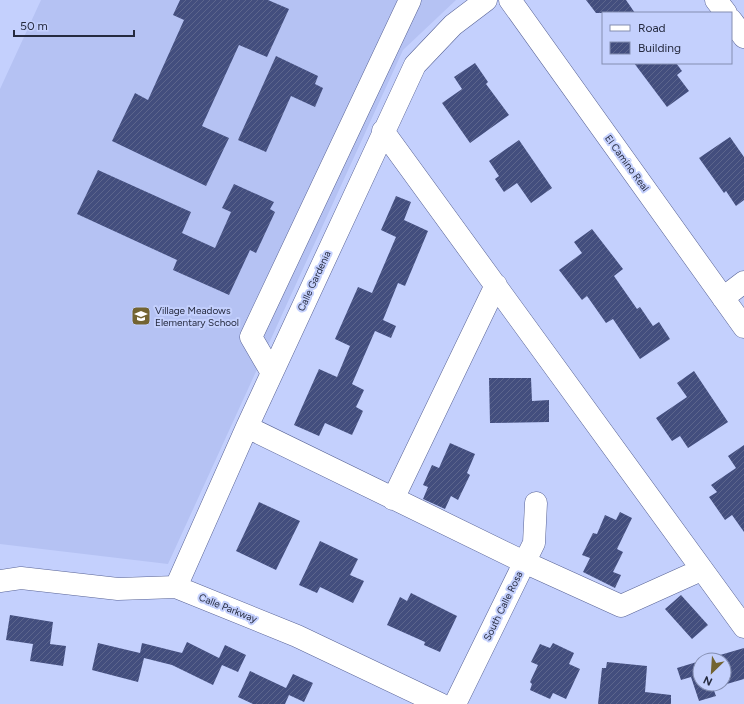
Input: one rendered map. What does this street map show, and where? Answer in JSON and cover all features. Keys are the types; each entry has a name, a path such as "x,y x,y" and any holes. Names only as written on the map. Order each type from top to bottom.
{"street":[{"path":"272,373 251,337 410,0"},
{"name":"Calle Gardenia","path":"176,587 247,427 383,131 415,65 453,25 486,0"},
{"name":"El Camino Real","path":"510,0 744,327"},
{"path":"716,0 725,12"},
{"path":"383,131 701,570 744,627"},
{"path":"723,298 744,282"},
{"path":"393,499 496,285"},
{"path":"247,427 524,562 621,606 701,570"},
{"name":"South Calle Rosa","path":"455,704 534,543 536,503"},
{"name":"Calle Parkway","path":"0,582 21,578 118,589 176,587 297,636 440,704"}],"shaded area":[{"name":"Village Meadows Elementary School","path":"41,0 456,0 403,50 168,564 0,544 0,89"}],"building":[{"path":"180,0 268,0 289,9 267,57 239,45 202,126 229,138 206,186 112,141 135,93 148,100 184,20 173,15"},
{"path":"586,0 626,0 634,12 602,12 596,13"},
{"path":"276,56 318,76 315,84 323,88 315,107 291,96 266,152 238,140"},
{"path":"475,63 488,82 486,84 509,115 470,143 442,103 462,89 454,77"},
{"path":"635,64 677,64 682,71 677,75 689,91 667,107"},
{"path":"730,137 744,157 744,200 736,206 726,191 724,193 699,158"},
{"path":"519,140 552,188 531,203 517,183 504,192 495,179 499,176 489,161"},
{"path":"98,170 191,212 182,233 215,248 231,212 222,208 234,184 274,202 270,209 275,212 256,253 250,250 229,295 173,270 177,260 77,214"},
{"path":"396,196 411,202 404,220 428,231 405,286 398,283 383,320 396,326 391,338 375,331 352,384 364,390 356,407 363,411 352,435 325,423 319,436 294,425 319,369 337,377 350,346 335,339 358,287 372,293 396,237 381,230"},
{"path":"592,229 623,269 614,276 637,309 640,307 653,326 659,322 670,339 640,359 613,319 606,323 587,296 582,300 559,270 582,253 574,242"},
{"path":"694,371 728,422 688,448 680,436 672,441 656,418 687,397 677,383"},
{"path":"489,378 531,378 532,401 549,400 549,422 490,423"},
{"path":"450,443 475,454 467,473 470,475 458,500 451,496 445,509 423,499 428,487 423,485 432,465 439,468"},
{"path":"744,445 744,532 732,515 725,520 709,497 717,492 711,485 736,468 728,456"},
{"path":"259,502 300,521 276,570 236,551"},
{"path":"620,512 632,518 617,549 623,552 613,572 621,575 615,588 583,572 590,558 582,555 593,533 597,534 605,515 616,520"},
{"path":"320,541 358,559 350,575 364,581 353,603 320,587 317,593 299,585"},
{"path":"411,593 457,616 440,652 424,645 425,642 387,625 400,597 407,601"},
{"path":"681,595 708,625 692,639 665,609"},
{"path":"10,615 53,622 50,644 66,646 63,666 30,661 33,644 6,640"},
{"path":"187,642 219,658 225,645 246,655 238,672 222,665 213,685 172,665 144,658 138,682 92,670 98,643 140,653 142,643 182,653"},
{"path":"553,643 574,653 569,664 580,669 566,699 553,693 550,699 530,690 532,684 530,682 538,665 531,662 540,644 550,648"},
{"path":"744,648 744,679 732,682 732,652 730,652"},
{"path":"607,662 647,666 645,692 671,695 671,704 598,704 602,668 606,668"},
{"path":"692,663 692,680 691,677 681,680 677,668"},
{"path":"250,671 286,688 293,674 313,683 304,702 289,695 285,704 253,704 238,697"},
{"path":"696,692 714,692 716,696 699,701"}],"place":[{"name":"Village Meadows Elementary School","path":"141,316"}]}
